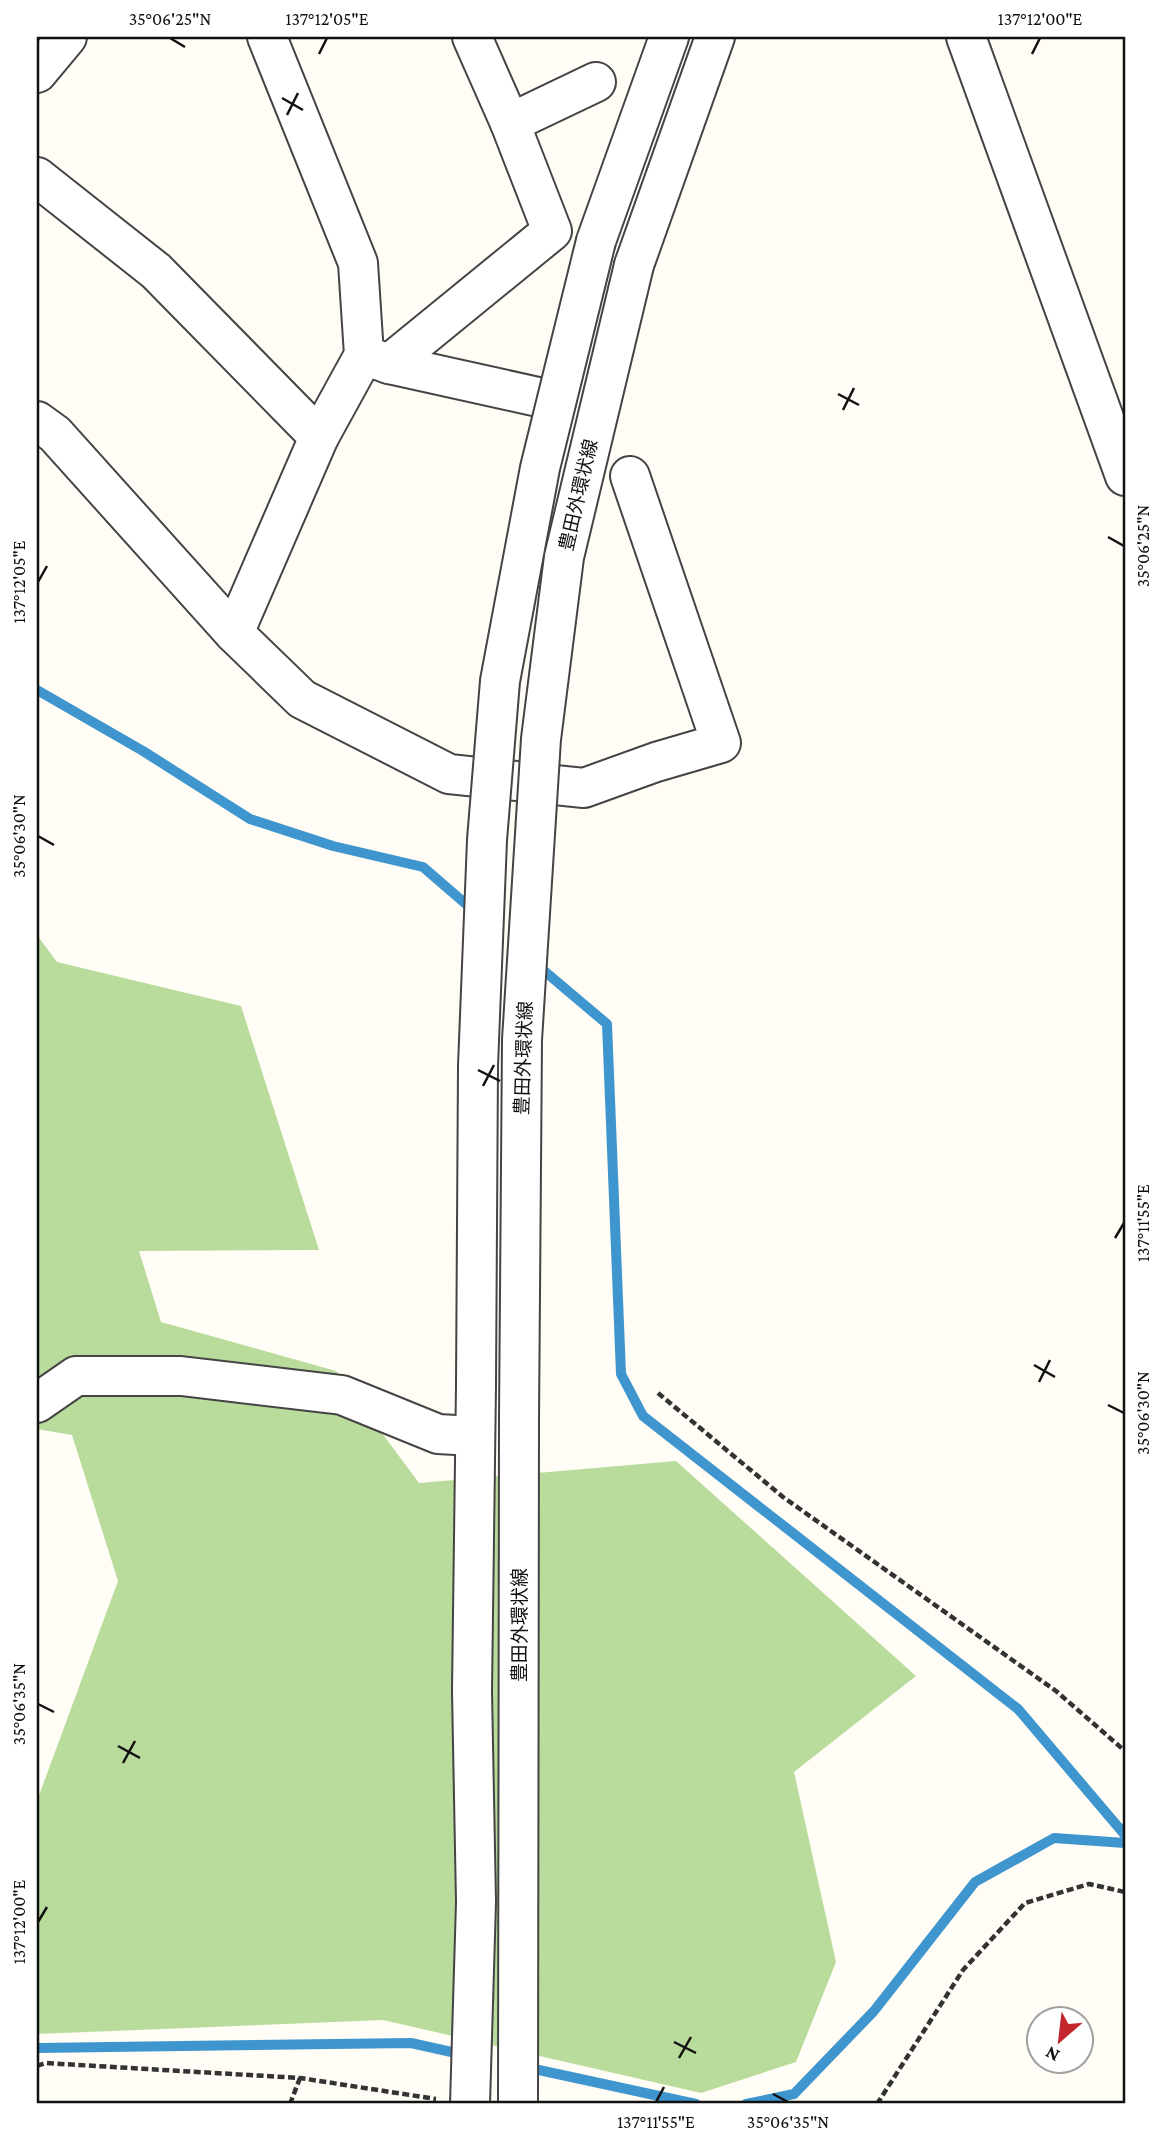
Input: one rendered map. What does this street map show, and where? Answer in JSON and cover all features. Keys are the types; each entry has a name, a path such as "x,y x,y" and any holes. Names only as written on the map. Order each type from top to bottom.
{"street":[{"path":"37,73 67,37"},
{"path":"267,37 358,264 377,359"},
{"path":"234,632 318,437 377,359 552,231 510,122 472,37"},
{"path":"454,2102 475,1902 472,1691 478,1066 487,840 499,681 556,401 596,241 669,37"},
{"name":"豊田外環状線","path":"518,2104 522,1040 541,739 564,557 634,264 715,37"},
{"path":"966,37 1125,476"},
{"path":"510,122 596,82"},
{"path":"37,177 156,271 318,437"},
{"path":"377,359 556,401"},
{"path":"37,421 55,434 234,632 302,699 449,774 584,788 656,762 722,743 630,476"},
{"path":"37,1403 76,1376 181,1376 342,1395 438,1434 474,1436"}],"path":[{"path":"658,1394 783,1497 1056,1691 1125,1751"},
{"path":"877,2104 963,1970 1025,1903 1089,1884 1125,1892"},
{"path":"37,2066 45,2063 300,2078 454,2102"},
{"path":"289,2104 300,2078"}],"green space":[{"path":"37,935 57,962 241,1006 319,1250 139,1251 161,1322 336,1371 419,1483 676,1461 916,1676 794,1772 836,1962 796,2062 701,2093 383,2020 37,2034 37,1801 118,1581 72,1435 37,1429"}],"waterway":[{"path":"37,690 143,751 250,819 333,846 423,867 474,911"},
{"path":"536,964 607,1024 621,1374 643,1416 1018,1709 1125,1835"},
{"path":"746,2104 794,2094 874,2011 975,1882 1054,1838 1125,1843"},
{"path":"37,2048 411,2043 465,2055"},
{"path":"525,2067 696,2104"}]}
